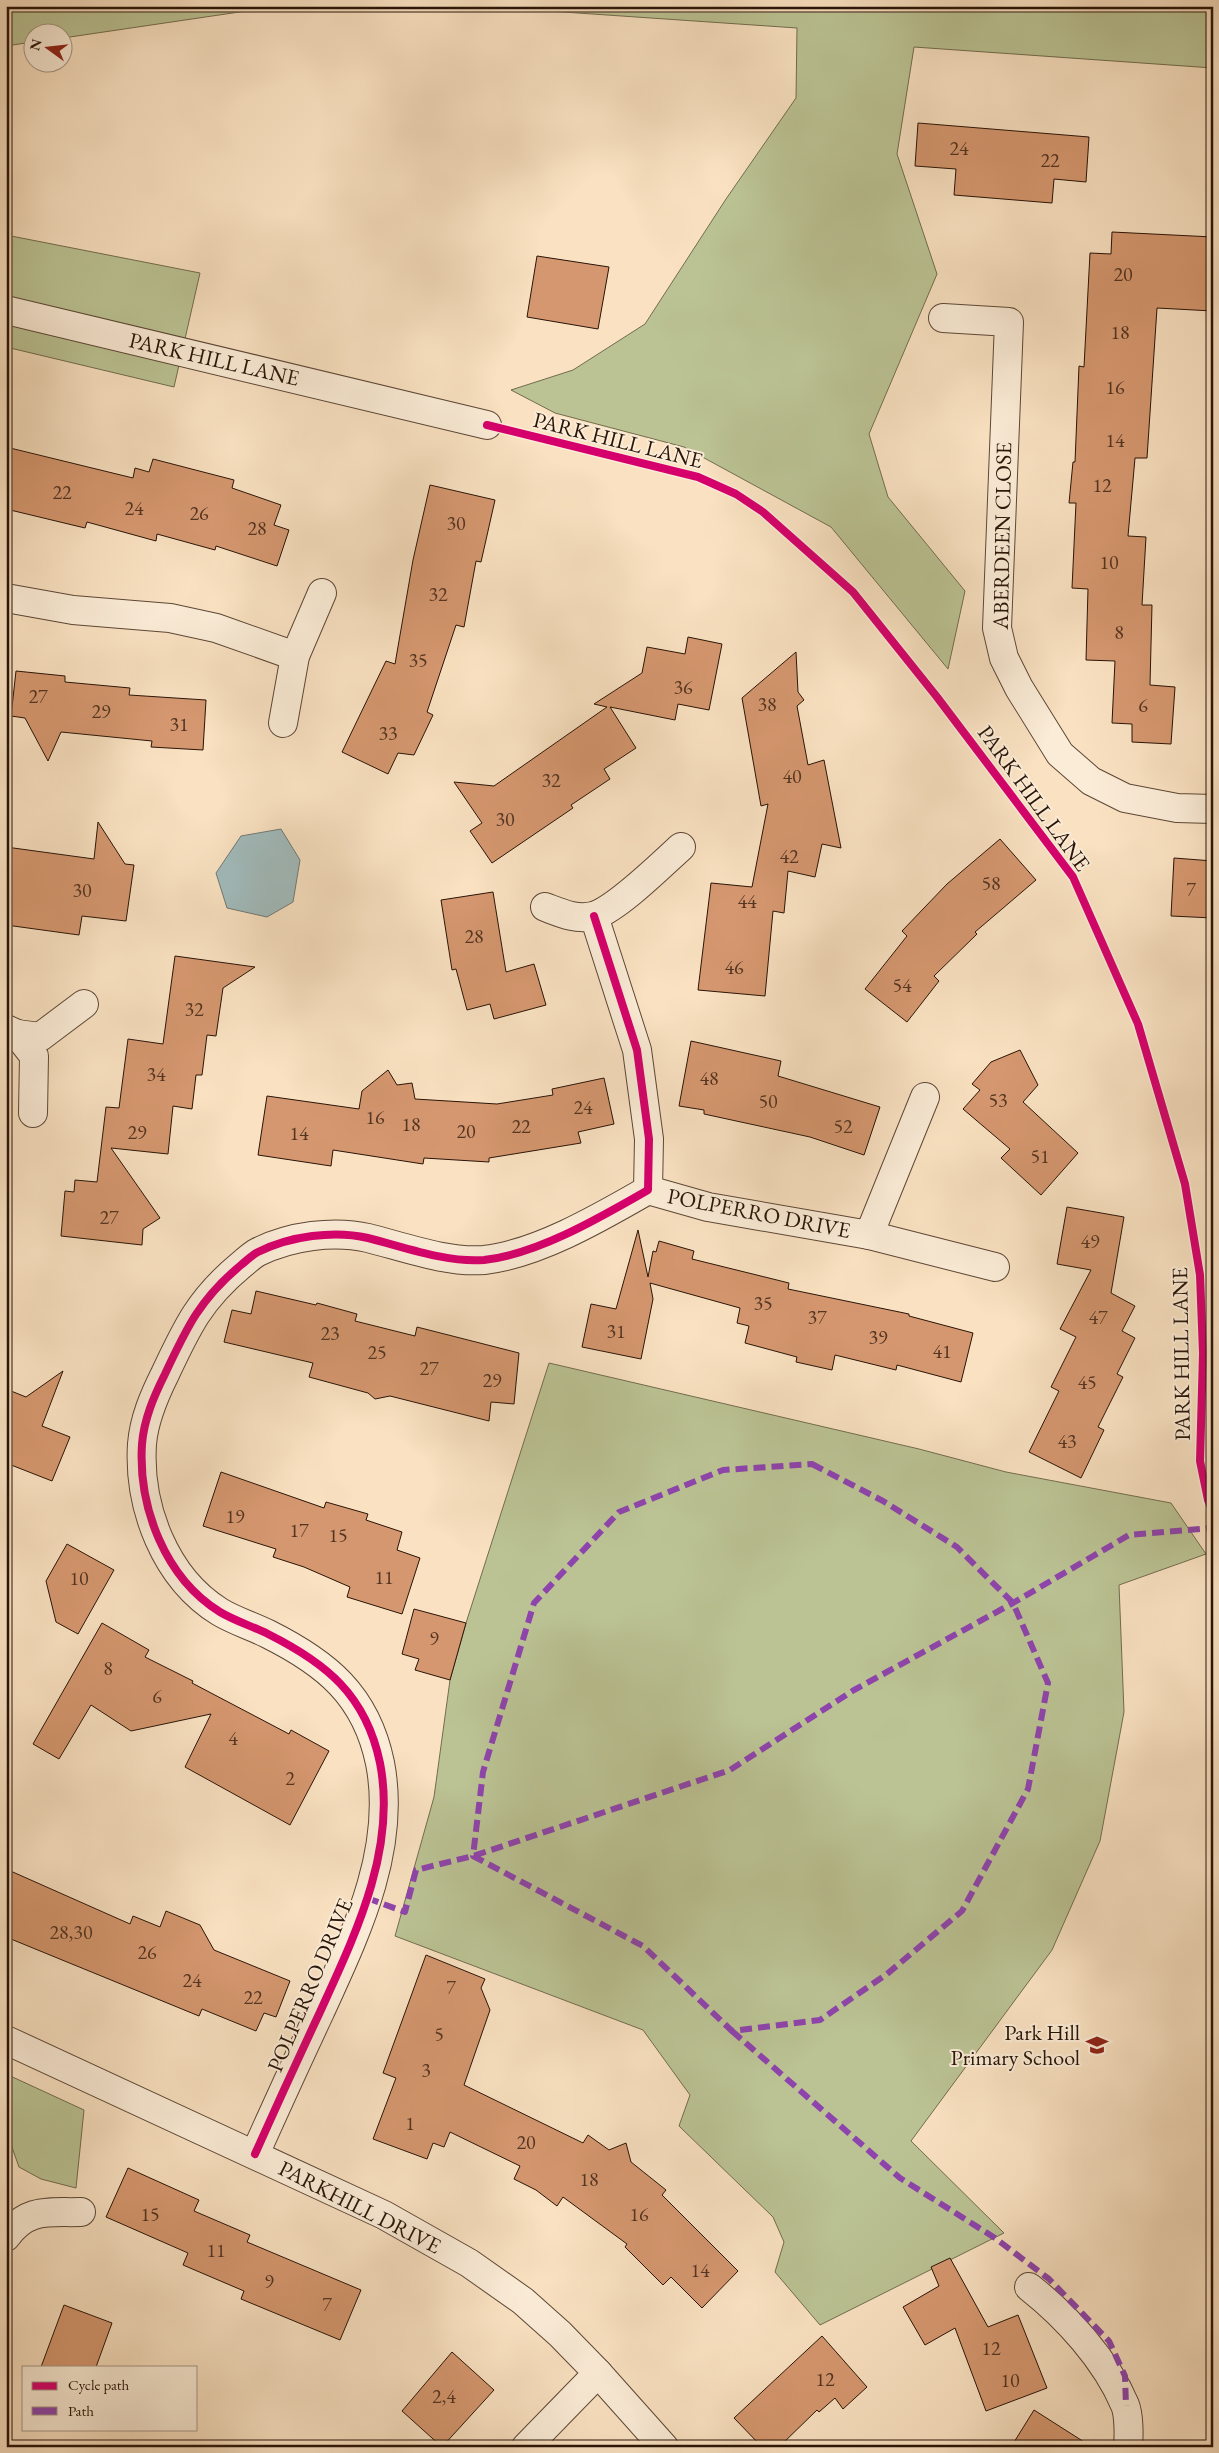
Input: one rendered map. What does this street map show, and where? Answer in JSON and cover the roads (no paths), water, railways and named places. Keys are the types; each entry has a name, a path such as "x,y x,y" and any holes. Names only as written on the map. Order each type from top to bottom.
{"street":[{"name":"PARK HILL LANE","path":"6,310 487,425"},
{"name":"ABERDEEN CLOSE","path":"943,318 1009,322 997,628 1004,658 1019,688 1060,754 1091,782 1125,798 1177,808 1213,809"},
{"path":"283,723 295,656 322,593"},
{"path":"6,598 73,610 170,618 216,628 295,656"},
{"path":"545,908 572,917 594,916 615,904 681,847"},
{"name":"POLPERRO DRIVE","path":"594,916 637,1050 649,1139 648,1190"},
{"path":"12,1032 40,1037 84,1004"},
{"path":"12,1032 34,1056 33,1113"},
{"name":"POLPERRO DRIVE","path":"869,1235 925,1097"},
{"name":"POLPERRO DRIVE","path":"255,2154 361,1920 376,1865 384,1811 380,1763 365,1715 341,1683 308,1655 220,1612 193,1590 166,1556 150,1517 142,1476 142,1442 150,1405 188,1323 218,1284 257,1252 291,1241 329,1234 363,1237 432,1255 484,1260 541,1246 648,1190 708,1207 869,1235 995,1267"},
{"name":"PARKHILL DRIVE","path":"6,2040 384,2215 468,2263 523,2301 598,2373 664,2447"},
{"path":"6,2237 16,2223 35,2213 81,2212"},
{"path":"1029,2287 1048,2302 1077,2330 1100,2363 1126,2406 1128,2447"},
{"path":"526,2447 598,2373"}],"water":[{"path":"281,829 300,860 293,902 267,917 227,908 216,873 241,836"}],"place":[{"name":"Park Hill Primary School","path":"1097,2045"}]}
